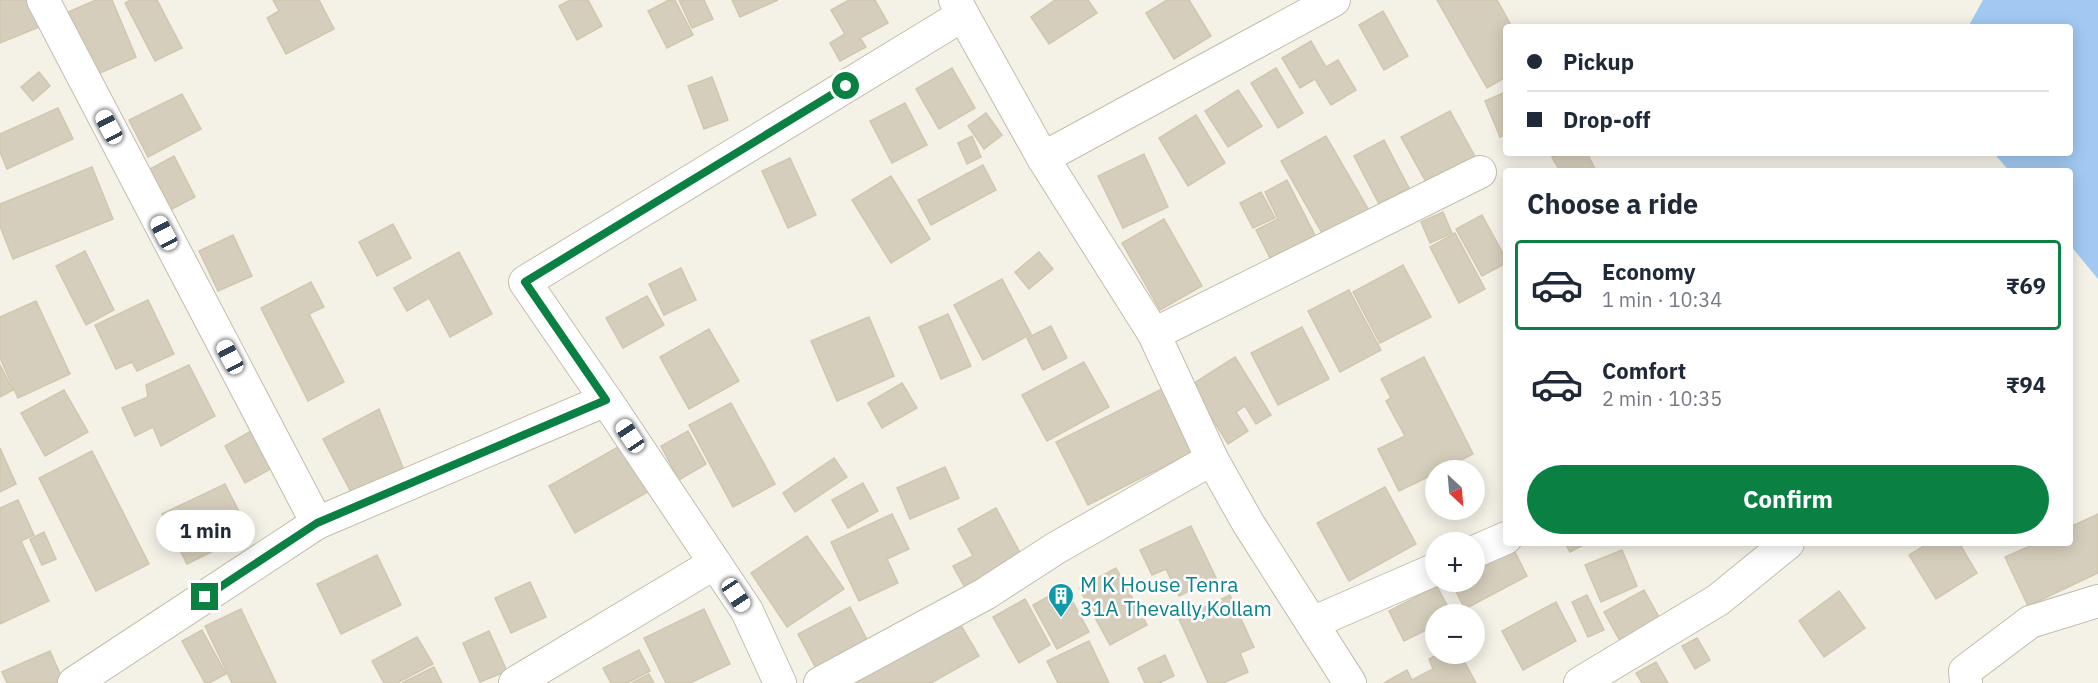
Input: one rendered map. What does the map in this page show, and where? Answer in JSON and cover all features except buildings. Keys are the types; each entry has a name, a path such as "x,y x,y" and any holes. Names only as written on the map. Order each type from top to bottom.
{"street":[{"path":"43,0 317,523"},
{"path":"1043,158 1334,0"},
{"path":"780,683 747,611 525,282 959,7 1043,158 1154,334 1212,459 1248,523 1350,683"},
{"path":"1154,334 1480,172"},
{"path":"74,683 317,523 606,400"},
{"path":"820,683 985,594 1056,548 1212,459"},
{"path":"1485,547 1503,539"},
{"path":"1580,683 1718,600 1784,546"},
{"path":"515,683 715,563"},
{"path":"1312,623 1425,574"},
{"path":"1966,683 1965,671 2030,622 2098,601"}],"water":[{"path":"1983,0 2098,0 2098,279 2073,249 2073,168 2006,168 1996,156 2073,156 2073,24 1970,24"}],"place":[{"name":"M K House Tenra 31A Thevally,Kollam","path":"1061,619"}],"route":[{"path":"205,597 317,523 606,400 525,282 846,86"}]}
